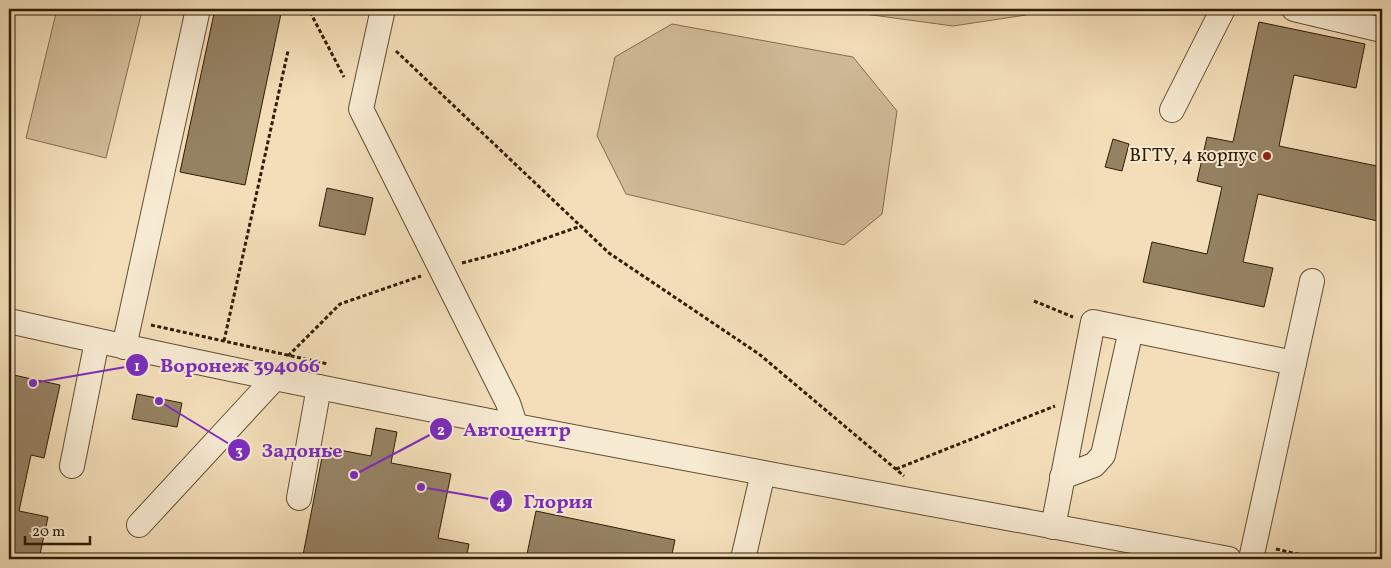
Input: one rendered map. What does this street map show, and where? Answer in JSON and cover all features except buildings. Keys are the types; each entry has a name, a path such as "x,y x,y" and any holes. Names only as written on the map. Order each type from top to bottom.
{"street":[{"path":"124,347 198,9"},
{"path":"383,9 361,109 508,403 516,427"},
{"path":"1172,110 1223,9"},
{"path":"1294,9 1382,30"},
{"path":"1251,559 1312,281"},
{"path":"9,321 124,347 516,427 1229,559"},
{"path":"1053,526 1093,322 1294,363"},
{"path":"1062,477 1094,465 1103,455 1131,330"},
{"path":"72,466 97,341"},
{"path":"139,525 275,378"},
{"path":"299,498 319,387"},
{"path":"743,559 764,473"}],"path":[{"path":"310,12 361,109"},
{"path":"377,34 609,253 759,354 904,476"},
{"path":"219,366 288,51"},
{"path":"275,378 289,355 340,304 441,269 512,250 581,226"},
{"path":"1034,301 1060,314 1093,322"},
{"path":"896,469 1009,426 1078,396"}],"shaded area":[{"path":"57,9 117,9 141,15 106,158 26,138"},
{"path":"828,9 1009,9 1026,15 953,26"},
{"path":"672,24 853,57 897,111 882,214 844,245 626,194 597,136 615,57"}],"place":[{"name":"ВГТУ, 4 корпус","path":"1267,156"},
{"name":"Воронеж 394066","path":"33,383"},
{"name":"Задонье","path":"159,401"},
{"name":"Автоцентр","path":"354,475"},
{"name":"Глория","path":"421,487"}]}
